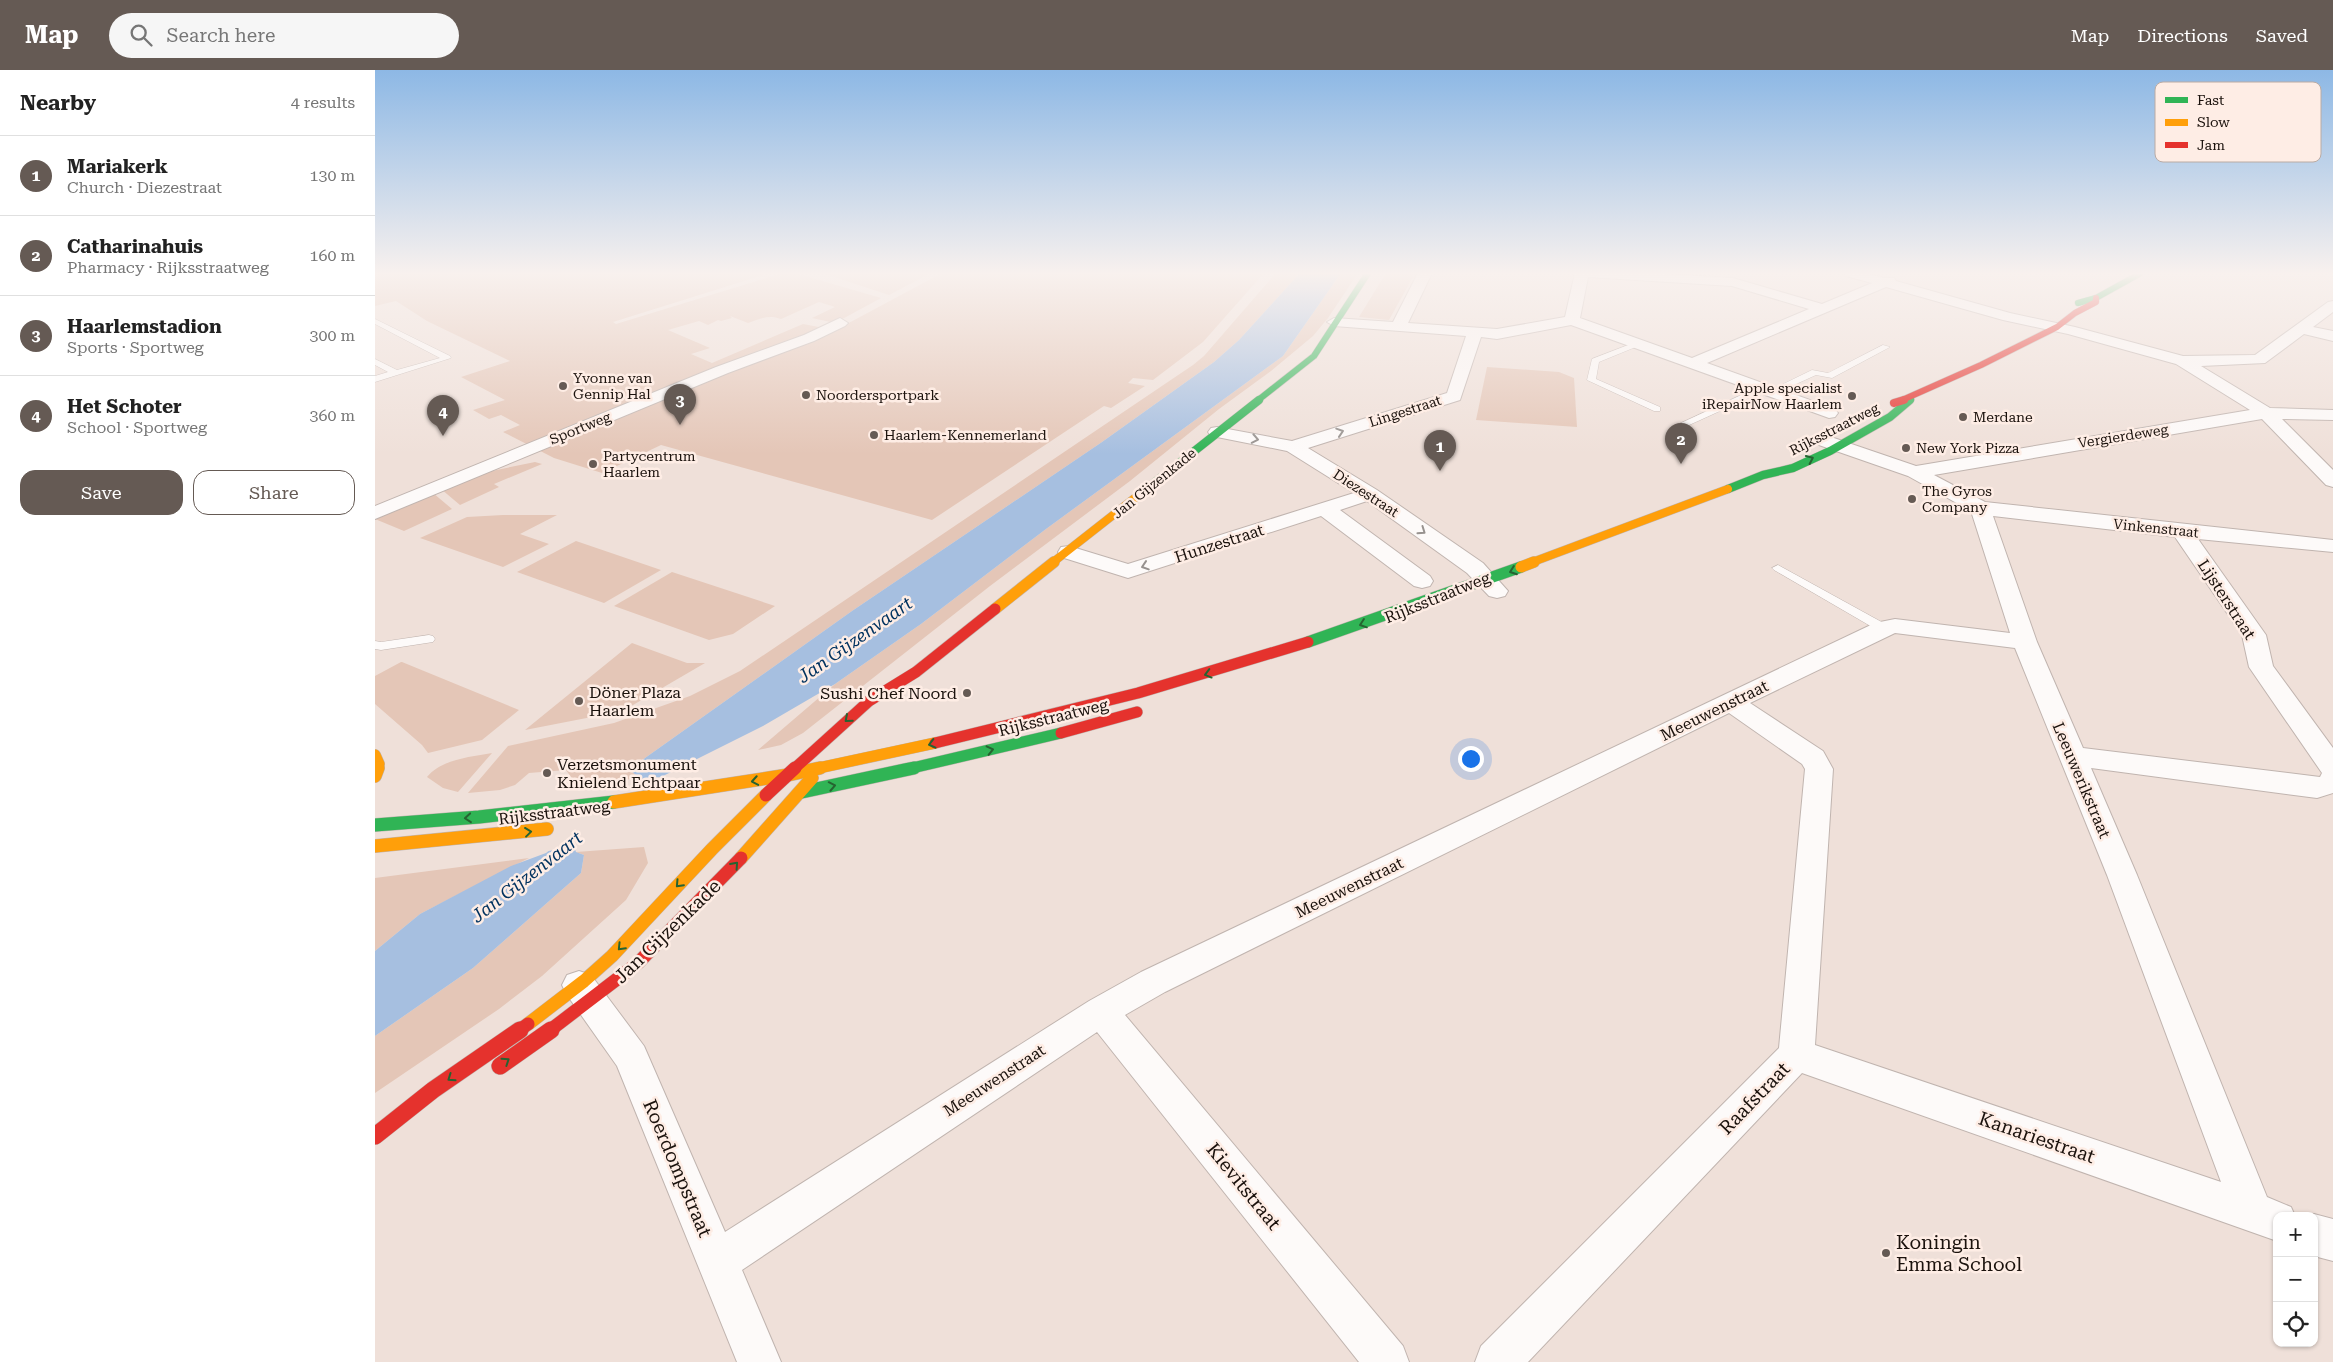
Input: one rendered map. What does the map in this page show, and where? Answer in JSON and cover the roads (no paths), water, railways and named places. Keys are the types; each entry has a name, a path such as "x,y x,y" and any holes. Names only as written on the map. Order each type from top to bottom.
{"main road":[{"name":"Jan Gijzenkade","path":"895,699 917,672 1314,356 1328,333"},
{"name":"Rijksstraatweg","path":"1969,368 1973,362 1999,348 2015,333"},
{"name":"Rijksstraatweg","path":"1855,423 1896,402 1911,399 2041,333"},
{"name":"Rijksstraatweg","path":"375,825 509,815 604,804 786,776 1059,714 1215,672 1349,629 1496,588 1688,503 1706,499 1764,475 1783,472 1827,441 1907,406 1911,399"},
{"name":"Rijksstraatweg","path":"1764,475 1772,466 1795,454"},
{"name":"Rijksstraatweg","path":"1524,578 1697,508 1706,499"},
{"name":"Jan Gijzenkade","path":"492,1071 585,993 612,955 713,848 786,776 857,712 896,680 917,672"},
{"name":"Rijksstraatweg","path":"746,801 796,793 882,775 1067,732 1151,708"},
{"name":"Jan Gijzenkade","path":"375,1136 403,1112 585,993 638,963 731,868 796,793 839,752"},
{"path":"375,755 379,764 375,776"},
{"name":"Rijksstraatweg","path":"375,846 558,828"},
{"path":"375,1141 400,1130"}],"street":[{"name":"Sportweg","path":"375,513 721,370 819,333"},
{"path":"1466,333 1501,333"},
{"path":"1609,333 1829,413"},
{"path":"1691,364 1762,333"},
{"path":"2081,333 2182,360 2259,360 2293,333"},
{"name":"Lingestraat","path":"1293,447 1455,396 1475,334"},
{"path":"2182,360 2266,413 2333,481"},
{"name":"Vergierdeweg","path":"1915,472 2266,413 2333,415"},
{"name":"Diezestraat","path":"1217,432 1293,447 1369,494 1475,568 1496,588"},
{"path":"1827,441 1915,472 1980,508"},
{"name":"Hunzestraat","path":"1069,552 1128,572 1369,494"},
{"name":"Vinkenstraat","path":"1980,508 2182,532 2333,546"},
{"name":"Leeuwerikstraat","path":"1980,508 2025,642 2265,1216"},
{"path":"1325,509 1422,581"},
{"name":"Lijsterstraat","path":"2182,532 2254,635 2261,666 2333,768"},
{"name":"Meeuwenstraat","path":"717,1262 1101,1011 1153,982 1883,628 1895,626 2025,642"},
{"name":"Raafstraat","path":"1497,1362 1796,1055 1819,769 1813,758 1731,702"},
{"path":"2073,756 2317,788 2330,784 2333,779"},
{"name":"Roerdompstraat","path":"585,993 631,1057 759,1362"},
{"name":"Kievitstraat","path":"1101,1011 1387,1362"},
{"name":"Kanariestraat","path":"1796,1055 2265,1216"},
{"path":"2318,1236 2333,1240"}],"lane":[{"path":"375,379 447,358 399,333"},
{"path":"1639,344 1595,361 1591,380 1657,409"},
{"path":"1684,424 1815,372 1829,376 1886,347"},
{"path":"375,362 396,373"},
{"path":"1778,568 1883,628"},
{"path":"375,645 381,646 429,639"}],"water":[{"name":"Jan Gijzenvaart","path":"1245,333 1299,333 1283,356 1046,529 921,624 835,684 763,726 665,775 574,847 576,852 584,855 581,873 473,968 375,1036 375,951 420,914 511,866 546,853 639,778 630,770 645,758 852,611 1102,442 1214,362"}],"place":[{"name":"Yvonne van Gennip Hal","path":"563,386"},
{"name":"Noordersportpark","path":"806,395"},
{"name":"Apple specialist iRepairNow Haarlem","path":"1852,396"},
{"name":"Merdane","path":"1963,417"},
{"name":"Haarlemstadion","path":"680,425"},
{"name":"Haarlem-Kennemerland","path":"874,435"},
{"name":"Het Schoter","path":"443,436"},
{"name":"New York Pizza","path":"1906,448"},
{"name":"Partycentrum Haarlem","path":"593,464"},
{"name":"Catharinahuis","path":"1681,464"},
{"name":"Mariakerk","path":"1440,471"},
{"name":"The Gyros Company","path":"1912,499"},
{"name":"Sushi Chef Noord","path":"967,693"},
{"name":"Döner Plaza Haarlem","path":"579,701"},
{"name":"Verzetsmonument Knielend Echtpaar","path":"547,773"},
{"name":"Koningin Emma School","path":"1886,1253"}]}
